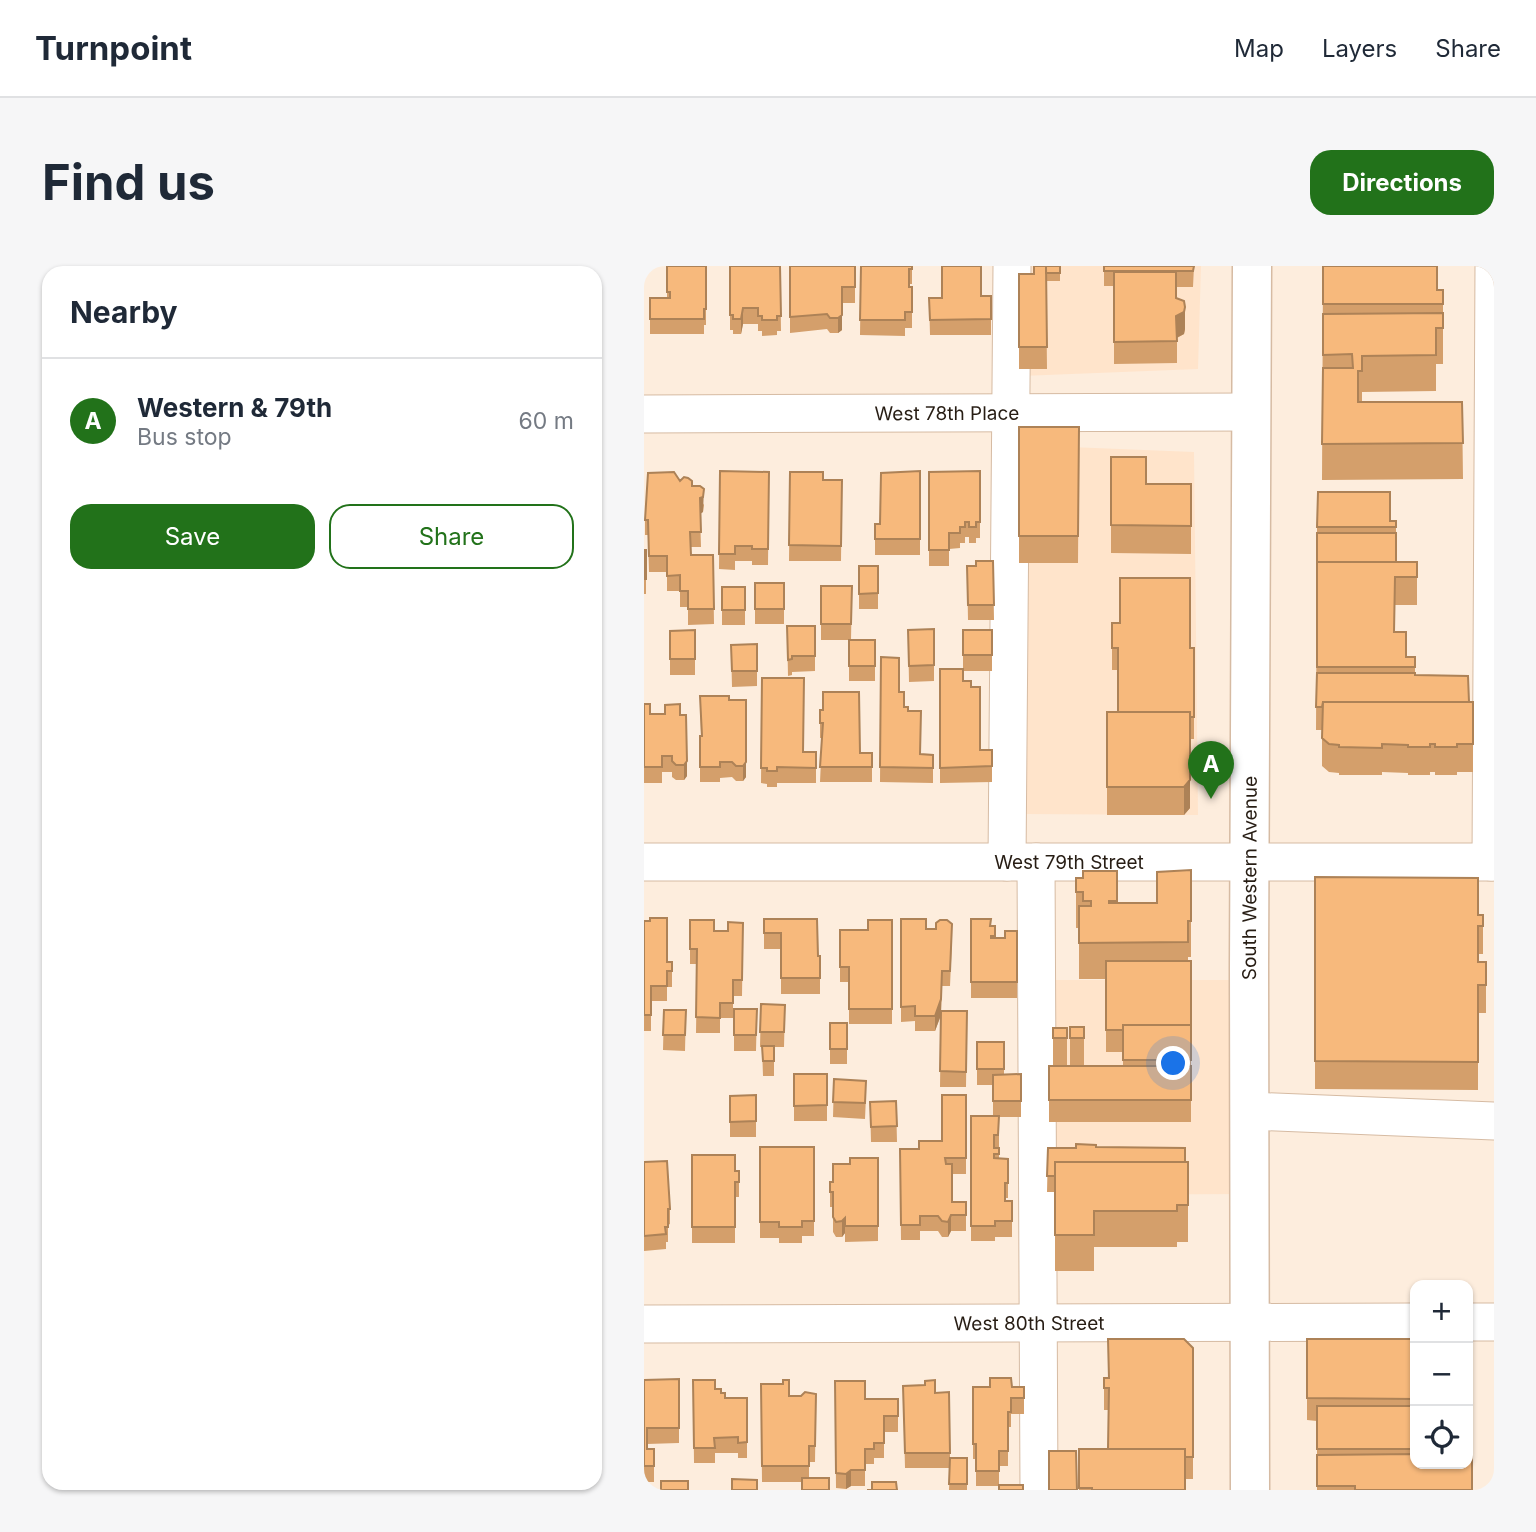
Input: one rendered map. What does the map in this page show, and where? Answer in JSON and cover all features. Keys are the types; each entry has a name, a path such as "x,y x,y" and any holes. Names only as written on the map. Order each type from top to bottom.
{"main road":[{"name":"South Western Avenue","path":"1250,1490 1252,266"}],"street":[{"path":"1012,266 1012,414 1022,862 1038,1323 1039,1490"},
{"path":"1493,862 1494,266"},
{"name":"West 78th Place","path":"644,414 1251,412"},
{"name":"West 79th Street","path":"644,862 1493,862"},
{"path":"1250,1111 1494,1121"},
{"name":"West 80th Street","path":"644,1324 1410,1322"},
{"path":"1473,1322 1494,1322"}],"shaded area":[{"path":"1022,266 1201,266 1198,369 1021,376"},
{"path":"1020,445 1194,452 1198,815 1019,814"},
{"path":"1031,980 1249,980 1250,1194 1037,1195"}],"building":[{"path":"667,266 706,266 704,319 650,319 650,298 670,298 670,292 667,292"},
{"path":"730,266 780,266 781,316 777,316 777,320 762,320 762,316 758,316 758,308 743,308 741,319 733,319 733,315 730,315"},
{"path":"790,266 855,266 855,287 842,287 842,315 838,318 830,318 827,314 790,317"},
{"path":"861,266 912,266 912,269 909,269 909,287 912,287 912,312 905,312 905,320 860,320"},
{"path":"942,266 981,266 981,296 991,296 991,319 930,320 929,298 942,298"},
{"path":"1034,266 1046,266 1047,347 1019,347 1019,274 1034,274"},
{"path":"1046,266 1060,266 1060,273 1046,273"},
{"path":"1104,266 1194,266 1193,271 1104,271"},
{"path":"1323,266 1437,266 1437,290 1443,290 1443,304 1323,304"},
{"path":"1114,272 1176,272 1176,298 1184,301 1185,307 1184,312 1176,316 1177,341 1114,342"},
{"path":"1443,313 1443,328 1436,328 1436,355 1362,356 1362,371 1358,371 1358,402 1462,402 1463,443 1322,444 1323,368 1353,368 1352,354 1323,355 1323,314"},
{"path":"1019,427 1079,427 1078,536 1019,536"},
{"path":"1111,457 1146,457 1146,484 1191,484 1191,526 1111,525"},
{"path":"720,471 769,472 768,549 735,546 735,554 719,554"},
{"path":"920,471 920,539 875,539 875,524 880,524 881,473"},
{"path":"980,471 980,522 976,522 976,527 969,527 969,522 965,522 965,527 960,527 960,533 949,533 949,550 929,550 929,472"},
{"path":"674,472 680,481 684,477 688,478 692,481 692,486 704,489 703,497 700,498 701,532 690,532 691,555 713,555 714,609 688,609 688,591 680,591 680,575 667,576 667,556 649,556 648,520 645,520 648,473"},
{"path":"790,472 823,472 823,480 842,480 841,546 789,545"},
{"path":"1318,492 1390,492 1390,521 1396,521 1396,527 1317,527"},
{"path":"1317,533 1396,533 1396,562 1317,562"},
{"path":"646,550 646,579 644,579"},
{"path":"976,561 993,561 994,605 968,605 967,566 976,566"},
{"path":"1317,562 1417,562 1417,577 1395,577 1394,632 1406,632 1406,657 1415,657 1415,667 1317,667"},
{"path":"859,566 878,566 878,593 859,594"},
{"path":"1120,578 1190,578 1194,717 1190,717 1190,712 1118,712 1118,648 1112,648 1112,623 1120,623"},
{"path":"755,583 784,583 784,609 755,609"},
{"path":"821,586 852,586 851,624 821,624"},
{"path":"722,587 745,587 745,610 722,610"},
{"path":"787,626 815,626 815,656 792,656 792,659 788,660"},
{"path":"934,629 934,665 909,666 908,630"},
{"path":"695,630 695,659 670,659 670,631"},
{"path":"963,630 992,630 992,655 963,655"},
{"path":"849,640 875,640 875,666 849,666"},
{"path":"757,644 757,671 732,671 731,645"},
{"path":"881,657 899,658 899,692 904,692 904,707 908,707 908,711 921,711 920,754 933,755 933,768 880,767"},
{"path":"940,669 963,669 963,681 971,681 971,687 980,687 980,750 992,750 992,766 940,768"},
{"path":"1317,673 1468,676 1469,702 1323,702 1322,707 1316,707"},
{"path":"762,678 804,678 803,752 816,752 816,768 777,767 777,771 767,771 767,768 761,768"},
{"path":"823,692 859,692 860,753 872,753 872,767 820,767 823,723 820,723 820,710 823,710"},
{"path":"700,696 729,696 729,700 746,700 746,762 743,766 720,762 720,767 700,767"},
{"path":"1323,702 1473,702 1473,744 1457,744 1457,747 1435,747 1435,744 1430,744 1430,747 1408,747 1382,744 1382,748 1339,747 1322,738"},
{"path":"644,704 650,704 650,714 665,714 665,705 680,704 680,715 686,715 687,761 684,765 676,765 672,756 662,756 662,767 644,767"},
{"path":"1107,712 1190,712 1190,780 1184,787 1107,787"},
{"path":"1191,870 1191,921 1188,921 1188,942 1079,943 1079,906 1091,906 1091,901 1083,901 1083,892 1076,892 1076,878 1083,878 1083,871 1117,871 1117,901 1109,903 1157,903 1157,872"},
{"path":"1315,877 1478,878 1478,915 1483,915 1483,926 1478,926 1478,962 1486,962 1486,985 1478,985 1478,1062 1315,1061"},
{"path":"650,918 667,918 667,962 672,962 672,971 667,971 667,986 651,986 651,1015 644,1015 644,921 650,921"},
{"path":"764,919 817,919 820,978 781,978 781,933 764,933"},
{"path":"901,919 926,919 926,929 936,929 936,923 940,920 947,920 952,924 950,971 942,971 941,999 935,1016 915,1016 915,1006 901,1007"},
{"path":"971,919 991,919 990,926 995,926 995,936 991,938 1005,938 1005,931 1017,931 1017,982 971,982"},
{"path":"690,920 714,920 714,931 728,931 728,922 743,923 742,980 733,980 733,1003 720,1003 720,1018 696,1017 697,949 690,949"},
{"path":"868,920 892,920 892,1009 849,1009 849,967 840,967 840,930 868,930"},
{"path":"1106,961 1191,961 1191,1025 1123,1025 1123,1030 1106,1030"},
{"path":"761,1004 785,1005 784,1032 760,1032"},
{"path":"734,1009 757,1009 756,1035 734,1035"},
{"path":"664,1010 686,1010 685,1035 663,1035"},
{"path":"941,1011 967,1011 966,1072 940,1071"},
{"path":"830,1023 847,1023 847,1049 830,1049"},
{"path":"1123,1025 1191,1025 1191,1060 1123,1060"},
{"path":"1070,1027 1084,1027 1084,1038 1070,1038"},
{"path":"1053,1028 1067,1028 1067,1038 1053,1038"},
{"path":"977,1042 1004,1042 1004,1069 977,1069"},
{"path":"762,1046 774,1046 774,1061 763,1061"},
{"path":"1049,1066 1191,1066 1191,1100 1049,1100"},
{"path":"794,1074 827,1074 827,1105 794,1106"},
{"path":"1021,1074 1021,1101 993,1101 993,1075"},
{"path":"834,1079 866,1081 865,1103 833,1102"},
{"path":"756,1095 756,1121 730,1122 730,1096"},
{"path":"942,1095 966,1095 966,1158 945,1158 946,1164 952,1164 952,1202 966,1202 966,1215 951,1215 948,1222 942,1221 938,1216 920,1216 920,1225 901,1225 900,1149 919,1149 919,1141 942,1141"},
{"path":"896,1101 897,1126 871,1127 870,1102"},
{"path":"971,1116 999,1116 994,1148 999,1148 999,1154 994,1154 994,1158 1008,1159 1005,1201 1012,1201 1012,1221 995,1221 995,1226 971,1226"},
{"path":"1076,1144 1096,1147 1185,1148 1185,1162 1055,1162 1055,1176 1047,1176 1048,1148 1076,1148"},
{"path":"760,1147 814,1147 814,1221 802,1221 802,1227 779,1227 779,1222 760,1222"},
{"path":"692,1155 735,1155 735,1171 739,1171 739,1182 735,1182 735,1227 692,1227"},
{"path":"850,1158 878,1158 878,1226 845,1226 845,1218 836,1222 833,1217 833,1192 830,1192 830,1182 833,1182 833,1164 850,1164"},
{"path":"667,1161 670,1209 666,1234 644,1236 644,1162"},
{"path":"1055,1162 1188,1162 1188,1205 1177,1205 1177,1211 1094,1211 1094,1235 1055,1235"},
{"path":"1108,1339 1184,1339 1193,1348 1193,1457 1185,1457 1185,1449 1108,1449 1109,1388 1104,1388 1104,1378 1109,1378"},
{"path":"1307,1339 1410,1339 1410,1399 1307,1398"},
{"path":"990,1378 1011,1378 1012,1387 1024,1387 1024,1398 1011,1398 1011,1412 1008,1412 1008,1451 999,1451 999,1471 976,1471 973,1387 990,1387"},
{"path":"679,1379 679,1428 647,1428 647,1449 654,1449 654,1466 644,1466 644,1380"},
{"path":"693,1380 715,1380 715,1389 721,1389 725,1398 747,1398 747,1442 738,1443 738,1437 714,1438 715,1448 694,1448"},
{"path":"783,1380 789,1380 789,1396 801,1396 805,1392 816,1394 815,1446 809,1446 809,1466 762,1466 761,1384 783,1384"},
{"path":"935,1380 935,1393 949,1392 950,1453 905,1453 903,1386 925,1385 925,1381"},
{"path":"835,1381 865,1381 865,1399 898,1399 898,1416 884,1416 884,1443 874,1443 874,1449 865,1449 865,1470 836,1473"},
{"path":"1317,1406 1410,1406 1410,1449 1317,1449"},
{"path":"1079,1449 1185,1449 1185,1490 1079,1488"},
{"path":"1049,1451 1076,1451 1077,1490 1049,1490"},
{"path":"1410,1454 1410,1469 1472,1469 1472,1490 1355,1490 1355,1486 1317,1486 1317,1455"},
{"path":"950,1458 967,1458 967,1484 949,1484"},
{"path":"802,1478 829,1478 829,1490 802,1490"},
{"path":"732,1479 757,1480 757,1490 732,1490"},
{"path":"661,1481 688,1481 688,1490 661,1490"},
{"path":"872,1482 896,1482 897,1490 872,1490"},
{"path":"999,1485 1023,1485 1023,1490 999,1490"}],"place":[{"name":"Western & 79th","path":"1211,799"}]}
